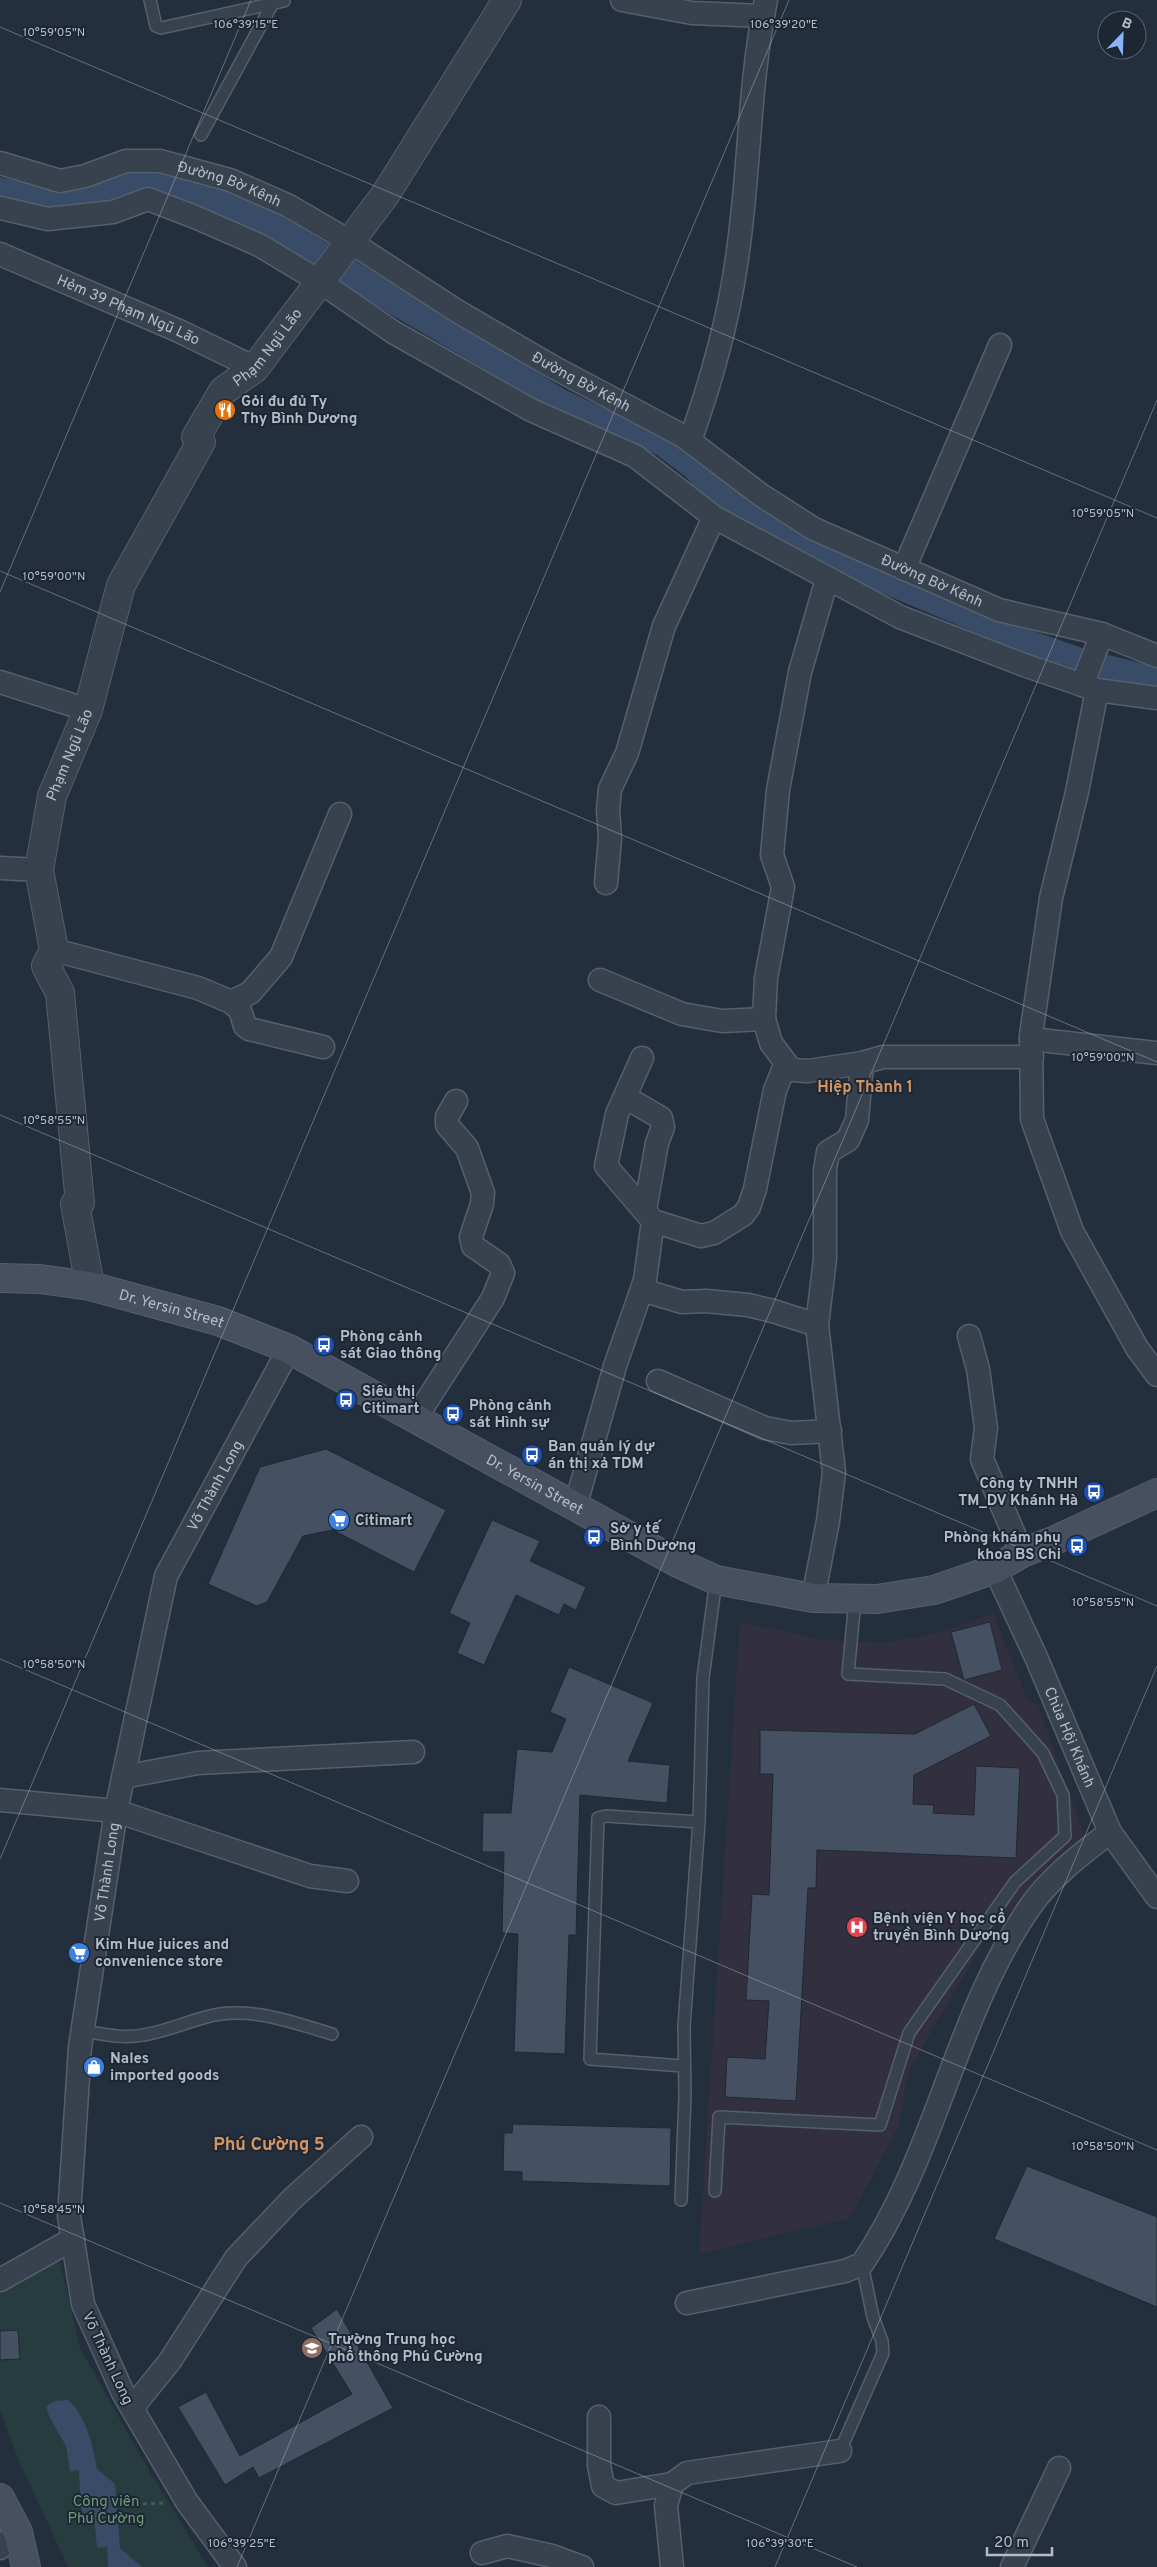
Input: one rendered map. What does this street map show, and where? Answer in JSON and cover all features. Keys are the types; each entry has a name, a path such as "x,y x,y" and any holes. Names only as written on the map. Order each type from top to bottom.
{"main road":[{"name":"Dr. Yersin Street","path":"0,1278 40,1279 90,1286 218,1321 289,1348 678,1563 716,1580 813,1598 855,1600 877,1599 934,1590 995,1569 1022,1553 1053,1541 1157,1493"},
{"path":"0,2498 9,2540 26,2567"}],"street":[{"path":"348,242 384,195 507,0"},
{"path":"622,0 692,13 765,8 733,282 725,330 714,376 690,442"},
{"name":"Đường Bờ Kênh","path":"0,163 60,181 85,176 126,161 160,161 230,180 289,206 457,311 537,358 690,442 761,495 814,529 999,610 1157,656"},
{"path":"0,208 48,219 113,212 148,199 259,244 320,280 393,332 522,405 635,456 714,516 900,617 1024,665 1088,684 1157,698"},
{"name":"Phạm Ngũ Lão","path":"90,1286 75,1204 80,1203 60,993 46,966 54,950 39,870 52,796 88,710 121,585 201,442 196,437 223,391 255,368 348,242"},
{"name":"Hẻm 39 Phạm Ngũ Lão","path":"0,254 178,331 255,368"},
{"path":"904,569 1000,345"},
{"path":"606,883 610,839 608,810 610,789 627,753 664,626 714,516"},
{"path":"827,579 800,672 778,790 772,855 783,887 766,978 764,1019 771,1043 791,1070 808,1071 862,1063 883,1057 1032,1048 1157,1053"},
{"path":"1100,639 1088,684 1076,792 1051,898 1032,1048 1032,1119 1072,1231 1137,1348 1157,1375"},
{"path":"0,682 88,710"},
{"path":"231,1002 250,993 281,958 340,814"},
{"path":"0,868 39,870"},
{"path":"54,950 198,988 231,1002 240,1010 244,1026 249,1029 323,1047"},
{"path":"600,980 682,1014 722,1021 764,1019"},
{"path":"642,1058 617,1114 606,1166 649,1215 701,1236 714,1232 743,1216 749,1207 755,1188 775,1090 786,1063"},
{"path":"813,1598 828,1521 834,1472 816,1324 825,1259 825,1170 828,1152 848,1140 857,1120 862,1063"},
{"path":"575,1507 615,1366 646,1280 649,1215 657,1142 663,1127 661,1118 626,1097"},
{"path":"415,1419 494,1298 503,1274 499,1264 473,1246 471,1237 482,1204 483,1193 467,1148 447,1125 447,1117 456,1101"},
{"path":"642,1290 682,1302 706,1301 748,1305 816,1324"},
{"path":"969,1336 978,1369 986,1428 982,1459 1022,1553"},
{"name":"Võ Thành Long","path":"235,2567 187,2502 132,2408 83,2304 69,2216 83,2031 116,1810 166,1576 289,1348"},
{"path":"658,1381 765,1428 791,1433 830,1430"},
{"name":"Chùa Hội Khánh","path":"995,1569 1036,1657 1110,1832 1157,1897"},
{"path":"123,1777 198,1763 413,1752"},
{"path":"0,1800 116,1810 310,1876 347,1880"},
{"path":"686,2303 846,2270 862,2264 902,2192 989,1981 1007,1943 1034,1902 1071,1862 1110,1832"},
{"path":"132,2408 170,2361 236,2258 292,2199 361,2137"},
{"path":"0,2280 73,2239"},
{"path":"598,2417 599,2465 603,2486 616,2493 672,2484 687,2473 840,2451"},
{"path":"1012,2567 1059,2468"},
{"path":"672,2484 666,2505 672,2567"},
{"path":"482,2553 507,2546 543,2561 582,2567"}],"lane":[{"path":"150,0 156,26 161,28 282,1"},
{"path":"200,135 282,1"},
{"path":"681,2200 685,2096 683,2066 684,2026 698,1822 703,1678 716,1580"},
{"path":"715,2191 719,2117 880,2125 909,2033 1015,1882 1066,1836 1063,1795 1043,1753 1000,1705 945,1679 848,1674 855,1600"},
{"path":"683,2066 590,2059 598,1818 606,1816 698,1822"},
{"path":"83,2031 125,2037 143,2035 211,2016 245,2013 263,2014 332,2034"},
{"path":"840,2451 883,2353 882,2341 873,2317 862,2264"}],"shaded area":[{"name":"Bệnh viện Y học cổ truyền Bình Dương","path":"993,1614 1028,1701 1038,1705 1089,1850 1025,1897 987,1936 908,2073 899,2125 850,2218 699,2254 740,1622 822,1640 884,1643 934,1634"}],"green space":[{"name":"Công viên Phú Cường","path":"57,2249 80,2348 148,2469 208,2567 68,2567 20,2463 0,2411 0,2281"}],"water":[{"path":"128,169 174,172 242,196 294,223 564,389 679,444 769,510 861,563 971,609 1088,650 1157,667 1157,690 1119,684 1061,669 839,575 702,497 686,477 657,455 537,400 356,294 167,199 135,191 94,206 53,212 0,199 0,177 53,189"},
{"path":"68,2400 84,2422 91,2441 97,2469 115,2484 120,2548 142,2567 108,2567 107,2547 97,2548 94,2515 84,2516 81,2508 79,2470 70,2471 66,2446 49,2416 46,2406 55,2401"}],"building":[{"name":"Citimart","path":"326,1449 446,1510 414,1572 333,1530 303,1536 267,1602 257,1606 208,1584 260,1467"},
{"path":"492,1520 540,1541 530,1561 586,1587 576,1610 564,1604 559,1615 516,1595 484,1665 457,1653 470,1623 449,1613"},
{"path":"990,1622 1002,1670 964,1680 951,1632"},
{"path":"569,1667 653,1703 628,1761 670,1765 667,1803 580,1795 576,1935 569,1935 565,2054 514,2052 518,1934 502,1933 504,1852 482,1852 483,1813 511,1813 517,1749 552,1752 566,1719 550,1712"},
{"path":"974,1704 991,1736 914,1775 913,1804 934,1805 933,1813 974,1815 976,1766 1020,1768 1016,1858 817,1850 816,1888 808,1888 796,2101 725,2097 727,2057 765,2059 769,2001 746,2000 752,1894 769,1895 773,1774 760,1774 760,1730 915,1734"},
{"path":"513,2124 671,2128 670,2186 522,2181 522,2172 503,2171 504,2133 512,2133"},
{"path":"1027,2166 1157,2217 1157,2307 994,2239"},
{"path":"337,2309 393,2408 259,2478 253,2467 225,2485 178,2407 206,2392 240,2456 352,2394 311,2328"},
{"path":"18,2330 20,2359 0,2360 0,2331"}],"place":[{"name":"Gỏi đu đủ Ty Thy Bình Dương","path":"225,410"},
{"name":"Phòng cảnh sát Giao thông","path":"324,1345"},
{"name":"Siêu thị Citimart","path":"346,1400"},
{"name":"Phòng cảnh sát Hình sự","path":"453,1414"},
{"name":"Ban quản lý dự án thị xả TDM","path":"532,1455"},
{"name":"Công ty TNHH TM_DV Khánh Hà","path":"1094,1492"},
{"name":"Citimart","path":"339,1520"},
{"name":"Sở y tế Bình Dương","path":"594,1537"},
{"name":"Phòng khám phụ khoa BS Chi","path":"1077,1546"},
{"name":"Bệnh viện Y học cổ truyền Bình Dương","path":"857,1927"},
{"name":"Kim Hue juices and convenience store","path":"79,1953"},
{"name":"Nales imported goods","path":"94,2067"},
{"name":"Trường Trung học phổ thông Phú Cường","path":"312,2348"}],"district":[{"name":"Hiệp Thành 1","path":"865,1086"},
{"name":"Phú Cường 5","path":"269,2144"}]}
